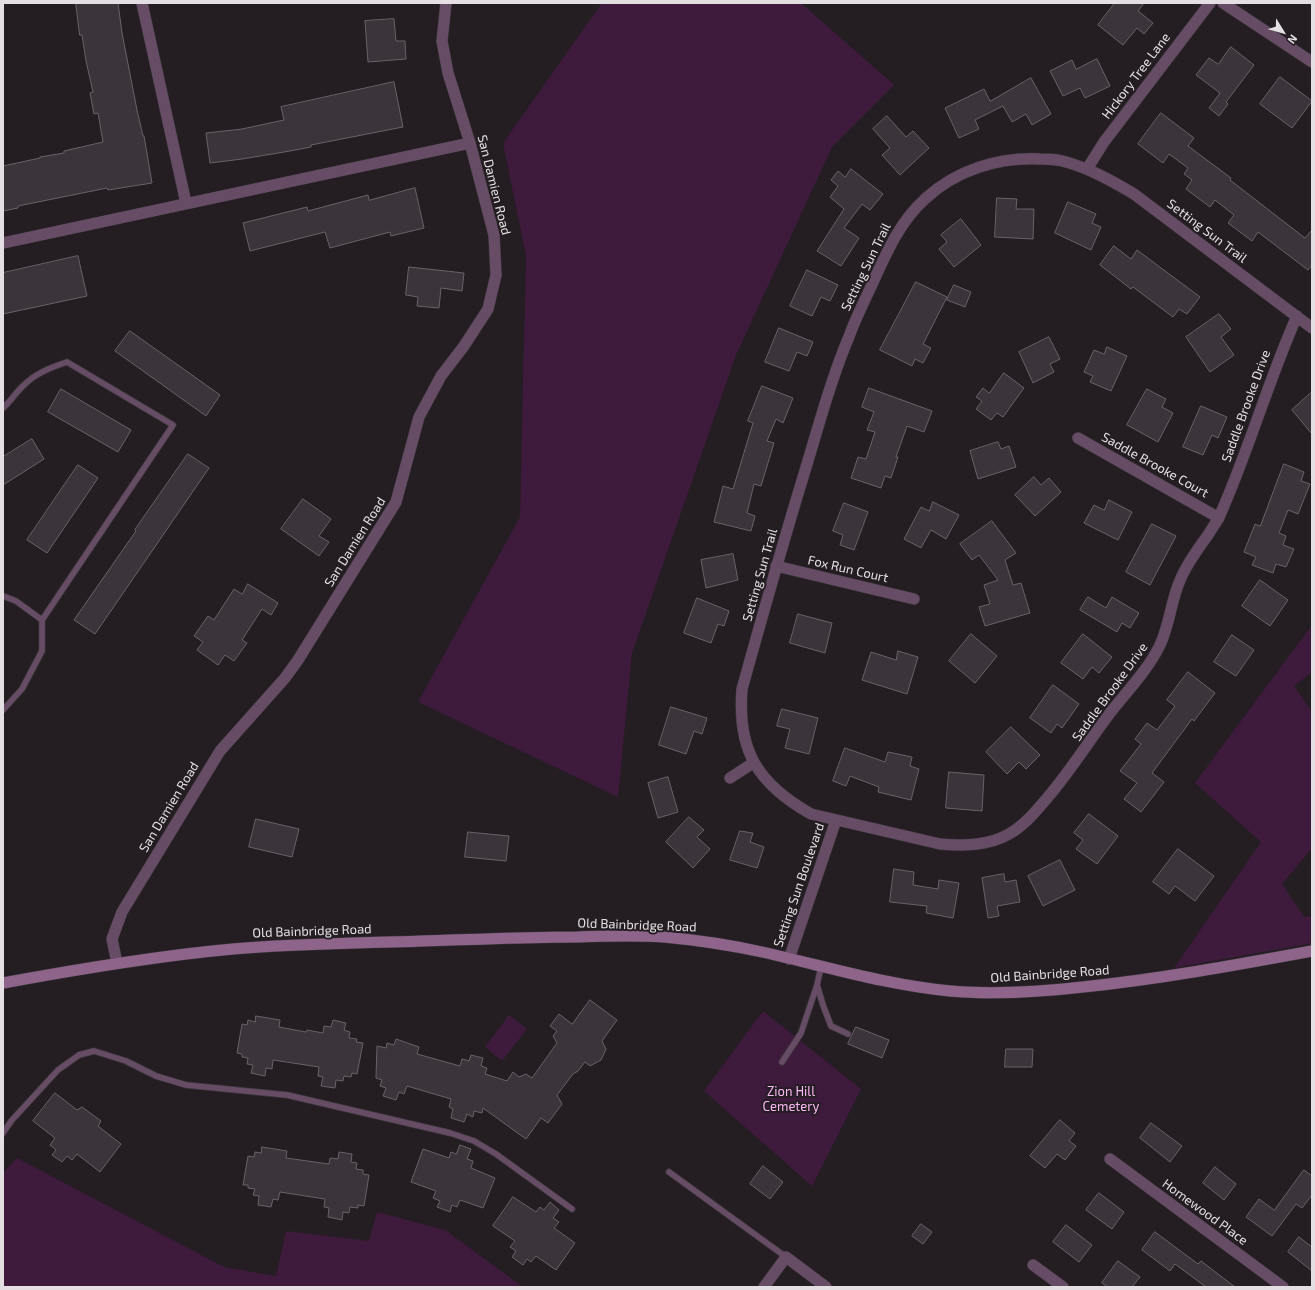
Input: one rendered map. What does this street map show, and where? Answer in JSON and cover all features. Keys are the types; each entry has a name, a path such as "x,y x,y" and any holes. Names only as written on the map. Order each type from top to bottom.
{"main road":[{"name":"Old Bainbridge Road","path":"3,983 154,957 234,949 503,938 624,936 662,937 702,941 761,951 821,967 888,982 944,990 992,993 1039,992 1117,984 1192,973 1312,951"}],"street":[{"path":"142,3 186,203"},
{"name":"San Damien Road","path":"117,963 112,939 122,912 220,751 285,678 298,660 396,502 419,417 440,376 464,346 488,308 496,275 494,235 470,143 448,73 442,41 446,3"},
{"name":"Hickory Tree Lane","path":"1087,169 1104,142 1210,3"},
{"path":"1223,3 1312,62"},
{"path":"3,244 186,203 470,143"},
{"name":"Setting Sun Trail","path":"836,820 811,814 794,804 776,791 760,773 753,763 742,725 742,689 776,566 828,395 849,335 899,230 925,199 944,184 962,174 984,166 1006,160 1026,158 1064,161 1108,178 1134,194 1312,328"},
{"name":"Saddle Brooke Drive","path":"836,820 940,844 960,846 993,841 1008,835 1020,827 1034,813 1064,778 1110,713 1149,664 1160,646 1167,629 1177,586 1186,566 1219,518 1296,316"},
{"name":"Saddle Brooke Court","path":"1078,438 1219,518"},
{"name":"Fox Run Court","path":"776,566 914,599"},
{"path":"730,778 753,763"},
{"name":"Setting Sun Boulevard","path":"789,958 836,820"},
{"name":"Homewood Place","path":"1110,1159 1283,1287"},
{"path":"764,1287 786,1257 826,1287"},
{"path":"1034,1265 1063,1287"}],"lane":[{"path":"3,408 12,400 24,385 49,368 67,362 173,425 42,620 42,651 22,689 3,710"},
{"path":"3,596 16,601 42,620"},
{"path":"782,1062 801,1033 817,985 821,967"},
{"path":"817,985 831,1026 848,1034"},
{"path":"3,1133 12,1120 58,1070 79,1055 94,1051 126,1061 156,1076 186,1085 287,1095 450,1133 474,1141 496,1154 572,1209"},
{"path":"669,1172 786,1257"}],"green space":[{"path":"602,3 801,3 894,85 832,147 736,355 632,653 618,797 418,702 520,517 526,256 503,143"},
{"path":"1312,625 1312,672 1294,686 1312,712 1312,848 1282,884 1304,917 1312,916 1312,943 1174,968 1261,842 1195,783"},
{"name":"Zion Hill Cemetery","path":"763,1011 861,1089 812,1186 704,1091"},
{"path":"509,1015 527,1029 502,1061 485,1047"},
{"path":"17,1158 224,1267 276,1276 286,1231 369,1241 377,1212 445,1230 523,1287 3,1287 3,1173"}],"building":[{"path":"76,3 118,3 122,33 137,110 144,136 152,183 108,190 107,188 18,206 18,208 3,211 3,166 64,153 64,151 103,142 98,113 94,114 90,93 93,92 82,35 80,35"},
{"path":"1115,3 1144,3 1138,11 1153,23 1144,34 1137,28 1123,45 1098,25"},
{"path":"394,19 396,41 405,41 406,59 368,62 365,21"},
{"path":"1231,47 1254,65 1226,102 1228,104 1219,116 1209,108 1220,93 1196,75 1209,58 1218,64"},
{"path":"1097,59 1110,86 1085,98 1080,88 1063,96 1050,71 1072,60 1076,69"},
{"path":"1280,77 1312,101 1292,128 1260,104"},
{"path":"1031,78 1051,114 1032,125 1026,114 1012,122 1003,106 975,120 979,129 959,138 945,108 984,89 990,101"},
{"path":"394,82 403,127 311,145 311,147 290,151 210,163 206,133 242,129 284,120 281,107"},
{"path":"1161,113 1194,138 1188,146 1231,178 1230,180 1305,238 1312,230 1312,265 1308,270 1258,232 1252,241 1228,223 1234,215 1215,200 1210,207 1186,189 1192,180 1184,174 1188,168 1169,154 1163,163 1138,144"},
{"path":"887,116 906,137 913,131 929,148 900,175 882,155 890,148 873,129"},
{"path":"851,169 883,194 870,210 862,204 844,228 859,238 841,266 817,251 844,209 830,197 838,186 831,180 838,171 845,177"},
{"path":"415,188 424,228 391,236 390,232 330,248 325,232 250,251 243,223 307,207 308,211 368,195 369,200"},
{"path":"997,198 1017,199 1016,209 1034,209 1033,239 995,237"},
{"path":"1068,202 1096,214 1092,223 1101,227 1091,250 1055,233"},
{"path":"961,219 981,245 954,267 939,249 947,242 941,235"},
{"path":"1114,246 1131,259 1137,250 1200,297 1187,314 1179,309 1173,317 1133,287 1131,289 1100,265"},
{"path":"78,256 87,296 3,314 3,273"},
{"path":"409,267 464,273 462,291 441,288 439,308 417,306 418,297 406,295"},
{"path":"807,270 838,285 830,301 821,297 812,316 790,306"},
{"path":"916,282 947,297 923,344 931,348 923,363 915,359 912,366 880,350"},
{"path":"954,285 971,292 965,307 947,300"},
{"path":"1219,314 1231,329 1221,337 1234,355 1210,372 1186,337"},
{"path":"779,328 813,342 807,356 797,352 789,371 765,362"},
{"path":"130,331 220,395 206,416 115,351"},
{"path":"1049,337 1060,359 1050,364 1054,372 1033,383 1019,352"},
{"path":"1107,347 1127,356 1111,391 1090,382 1093,376 1084,372 1094,350 1104,354"},
{"path":"1004,373 1024,388 1003,417 997,413 991,420 976,409 982,401 976,397 983,388 989,393"},
{"path":"762,386 793,398 783,423 776,419 767,441 774,443 761,486 754,484 747,513 755,516 751,531 714,522 723,486 733,489 753,423 748,421"},
{"path":"869,388 932,411 924,432 907,426 896,457 898,457 891,478 885,476 881,488 851,478 858,457 866,459 875,432 867,430 874,412 862,407"},
{"path":"61,389 131,430 118,452 48,412"},
{"path":"1147,389 1166,399 1162,407 1173,413 1158,442 1127,425"},
{"path":"1312,392 1312,434 1292,410"},
{"path":"1201,406 1227,417 1218,438 1212,435 1203,455 1183,447"},
{"path":"32,439 44,459 3,485 3,457"},
{"path":"998,442 1001,449 1009,446 1016,467 978,479 970,451"},
{"path":"188,454 209,468 95,634 74,620"},
{"path":"1284,464 1304,472 1301,481 1310,484 1298,514 1288,510 1279,533 1286,536 1283,545 1294,549 1286,567 1276,564 1273,573 1252,565 1256,557 1244,552 1255,524 1260,526"},
{"path":"78,465 98,478 47,553 27,540"},
{"path":"1034,477 1041,485 1049,478 1061,492 1035,516 1015,495"},
{"path":"303,499 331,519 319,536 329,542 319,556 281,529"},
{"path":"1109,500 1132,512 1118,540 1084,523 1094,505 1104,510"},
{"path":"933,502 959,515 946,539 931,530 921,548 904,539 921,507 929,511"},
{"path":"844,503 868,512 854,550 840,545 843,535 833,531"},
{"path":"992,521 1016,553 1005,560 1013,585 1021,583 1030,613 985,626 979,607 990,604 984,585 998,580 979,555 972,560 960,544"},
{"path":"1152,524 1176,536 1150,585 1126,572"},
{"path":"733,554 738,580 706,588 701,560"},
{"path":"1260,580 1288,600 1270,626 1242,606"},
{"path":"248,584 278,603 271,615 262,609 242,640 247,643 234,661 225,655 218,665 197,650 203,642 194,636 208,616 214,620 234,589 242,594"},
{"path":"1088,597 1106,608 1112,597 1139,613 1130,628 1122,623 1117,632 1080,610"},
{"path":"697,598 729,611 724,626 718,624 711,643 684,633"},
{"path":"798,614 832,623 825,653 790,643"},
{"path":"971,634 997,656 975,683 949,661"},
{"path":"1083,634 1112,657 1099,673 1092,667 1083,679 1061,663"},
{"path":"1232,635 1254,650 1236,676 1214,662"},
{"path":"898,651 918,657 907,694 862,680 871,652 896,660"},
{"path":"1188,672 1215,693 1194,721 1192,719 1152,773 1164,782 1141,812 1124,799 1137,783 1120,771 1141,744 1135,739 1147,723 1157,730 1175,706 1167,700"},
{"path":"1053,685 1079,704 1062,728 1057,724 1051,733 1030,718"},
{"path":"671,707 707,718 702,734 694,731 686,754 659,745"},
{"path":"782,709 818,718 809,754 785,748 790,729 777,726"},
{"path":"1011,727 1040,755 1026,769 1019,762 1007,774 986,752"},
{"path":"845,748 885,762 888,752 912,757 910,766 919,769 911,800 878,792 879,787 850,776 846,786 833,781"},
{"path":"949,772 984,775 982,811 946,808"},
{"path":"668,777 678,812 658,818 648,783"},
{"path":"1089,814 1118,836 1097,864 1076,849 1083,840 1074,833"},
{"path":"689,817 704,830 697,837 710,849 693,868 666,842"},
{"path":"256,819 299,829 292,857 249,847"},
{"path":"740,831 753,833 750,842 764,847 757,868 730,860"},
{"path":"468,832 509,836 506,861 465,857"},
{"path":"1178,849 1214,876 1195,901 1175,886 1169,894 1153,882"},
{"path":"1060,860 1075,890 1043,906 1028,876"},
{"path":"894,869 914,872 913,885 938,889 939,880 959,883 953,918 926,913 927,906 890,902"},
{"path":"1004,874 1005,882 1016,880 1020,902 997,906 999,916 988,918 982,878"},
{"path":"590,1000 617,1020 602,1041 606,1049 601,1060 590,1066 585,1062 578,1071 573,1074 557,1095 562,1104 548,1123 541,1118 526,1139 483,1108 482,1113 474,1111 473,1117 467,1114 464,1122 451,1118 453,1109 449,1107 451,1099 407,1086 404,1094 399,1092 396,1100 383,1096 386,1088 380,1086 382,1080 376,1078 377,1046 386,1048 387,1043 394,1045 396,1039 419,1047 417,1054 460,1066 462,1059 469,1061 471,1055 483,1058 481,1066 487,1068 485,1074 507,1081 513,1072 519,1077 526,1074 532,1078 557,1043 553,1036 557,1031 550,1026 559,1014 572,1024"},
{"path":"256,1016 280,1020 279,1027 306,1032 307,1030 323,1033 324,1026 331,1027 333,1020 346,1023 344,1030 350,1032 349,1038 357,1039 356,1042 363,1043 357,1074 352,1073 351,1077 344,1076 343,1081 336,1080 335,1088 321,1086 323,1077 318,1076 319,1067 273,1060 272,1069 266,1068 265,1076 251,1073 253,1065 247,1064 248,1058 242,1057 242,1054 237,1053 242,1024 247,1025 248,1020 255,1022"},
{"path":"856,1027 889,1040 882,1058 848,1044"},
{"path":"1006,1049 1033,1049 1032,1067 1005,1067"},
{"path":"55,1093 77,1110 82,1107 101,1121 98,1126 121,1144 100,1172 77,1154 72,1160 67,1156 62,1162 52,1155 56,1150 50,1145 55,1138 33,1121"},
{"path":"1060,1120 1075,1133 1069,1141 1076,1146 1065,1160 1057,1154 1045,1168 1030,1156"},
{"path":"1151,1123 1182,1146 1170,1162 1140,1138"},
{"path":"460,1145 471,1149 467,1159 473,1161 471,1168 495,1178 483,1208 460,1200 457,1207 452,1205 450,1212 437,1207 440,1201 433,1198 436,1191 411,1182 423,1149 449,1158 451,1152 456,1154"},
{"path":"262,1147 287,1151 286,1158 329,1164 330,1158 338,1159 339,1152 352,1154 351,1162 357,1163 356,1169 363,1170 363,1174 369,1175 364,1206 358,1205 358,1208 350,1207 349,1213 343,1212 342,1220 328,1217 329,1208 324,1207 325,1199 280,1192 278,1200 273,1199 271,1207 258,1205 259,1196 253,1195 255,1189 248,1188 248,1185 243,1185 248,1156 254,1157 255,1152 261,1153"},
{"path":"763,1166 783,1182 770,1199 750,1184"},
{"path":"1215,1167 1236,1184 1224,1200 1203,1183"},
{"path":"1304,1170 1312,1176 1312,1195 1302,1208 1296,1204 1272,1236 1246,1217 1259,1199 1274,1210"},
{"path":"1099,1193 1124,1212 1112,1229 1086,1210"},
{"path":"513,1197 536,1212 540,1207 544,1210 550,1202 559,1210 553,1218 559,1222 554,1228 575,1243 556,1270 536,1256 531,1262 527,1259 523,1265 512,1257 516,1251 510,1247 515,1241 493,1226"},
{"path":"921,1224 932,1232 923,1244 912,1236"},
{"path":"1066,1225 1092,1245 1079,1262 1053,1242"},
{"path":"1155,1232 1198,1264 1201,1261 1235,1287 1206,1287 1175,1264 1170,1271 1142,1250"},
{"path":"1299,1237 1312,1247 1312,1271 1288,1252"},
{"path":"1118,1261 1140,1277 1132,1287 1108,1287 1102,1283"}]}
